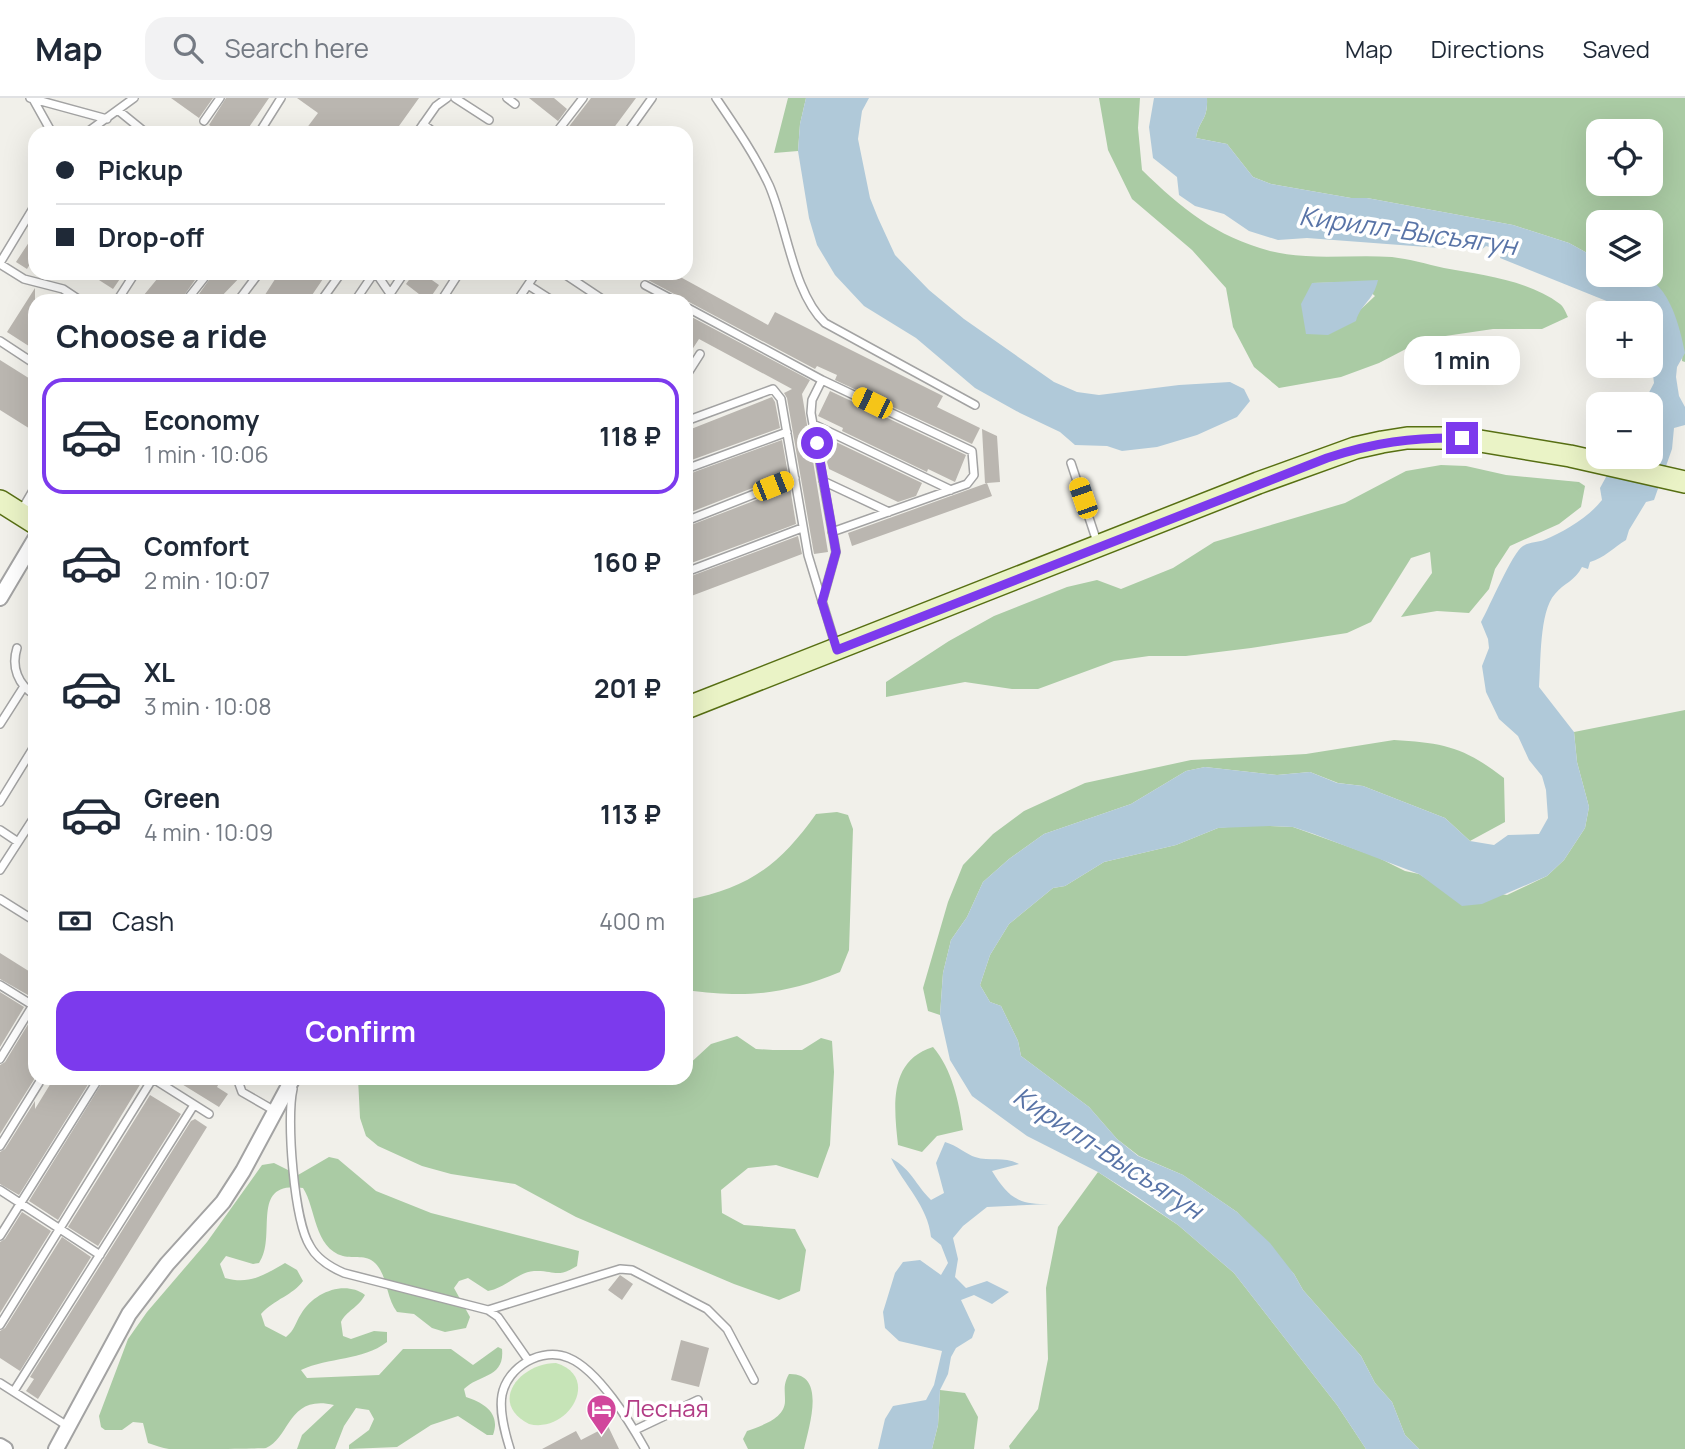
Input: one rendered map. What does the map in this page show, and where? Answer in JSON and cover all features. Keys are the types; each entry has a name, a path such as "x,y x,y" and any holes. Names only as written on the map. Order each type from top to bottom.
{"street":[{"path":"693,705 1315,462 1381,442 1407,438 1462,438 1570,456 1685,482"},
{"path":"0,501 27,518"},
{"path":"0,598 28,551"},
{"path":"57,1449 129,1314 160,1273 223,1202 290,1085"},
{"path":"0,1446 5,1449"}],"lane":[{"path":"32,98 107,119"},
{"path":"32,98 47,126"},
{"path":"96,126 134,98"},
{"path":"204,121 219,98"},
{"path":"263,126 281,98"},
{"path":"426,126 423,124 436,106 447,98"},
{"path":"455,98 489,120"},
{"path":"507,98 515,104"},
{"path":"561,126 583,98"},
{"path":"632,126 652,98"},
{"path":"716,98 769,186 809,303 817,316 825,323 975,405"},
{"path":"119,111 137,126"},
{"path":"28,217 0,264 24,279 63,289 70,294"},
{"path":"192,294 202,280"},
{"path":"522,294 531,280"},
{"path":"574,280 594,294"},
{"path":"528,285 542,294"},
{"path":"645,285 662,294"},
{"path":"693,311 822,380 972,451 974,475 967,484 832,532"},
{"path":"0,341 28,359"},
{"path":"693,365 700,354"},
{"path":"822,380 812,400 813,424 836,560 822,602"},
{"path":"693,418 773,389 781,399 802,528 837,650"},
{"path":"813,424 951,490"},
{"path":"693,467 787,432"},
{"path":"1071,463 1099,547"},
{"path":"693,518 794,478"},
{"path":"823,481 889,512"},
{"path":"693,569 802,528"},
{"path":"17,648 14,664 23,688 28,691"},
{"path":"0,724 23,688"},
{"path":"0,802 28,756"},
{"path":"0,870 28,827"},
{"path":"0,830 18,842"},
{"path":"0,899 28,917"},
{"path":"0,985 28,1002"},
{"path":"0,1059 28,1015"},
{"path":"0,1146 38,1085"},
{"path":"0,1236 95,1085"},
{"path":"0,1325 148,1085"},
{"path":"163,1085 209,1114"},
{"path":"240,1085 242,1092 275,1111"},
{"path":"293,1085 290,1129 303,1231 314,1253 344,1272 488,1310 498,1317 528,1360"},
{"path":"14,1391 194,1104"},
{"path":"0,1190 100,1255"},
{"path":"488,1310 620,1269 632,1270 707,1309 727,1329 754,1380"},
{"path":"510,1449 502,1415 502,1392 512,1374 528,1360 559,1354 579,1364 609,1394 645,1449"},
{"path":"0,1383 69,1427"},
{"path":"635,1430 698,1400"}],"green space":[{"path":"788,98 806,98 798,151 774,153"},
{"path":"1099,98 1140,98 1138,128 1142,170 1200,220 1232,238 1285,254 1315,257 1392,257 1489,276 1534,289 1561,305 1568,317 1542,329 1493,329 1425,339 1379,363 1341,377 1279,388 1254,367 1233,327 1226,288 1192,250 1132,199 1108,150","holes":["1358,282 1375,296 1359,311 1312,283"]},
{"path":"1207,98 1685,98 1685,362 1682,361 1676,325 1665,301 1655,287 1663,287 1663,210 1586,210 1586,252 1569,243 1513,225 1367,198 1351,198 1271,184 1253,177 1227,144 1196,138 1205,116"},
{"path":"1441,465 1579,482 1585,486 1581,507 1559,524 1510,546 1495,569 1489,589 1469,613 1437,611 1401,617 1432,573 1430,552 1411,558 1371,622 1347,633 1186,656 1149,656 1114,661 1038,689 1012,689 965,682 886,697 886,682 949,641 994,616 1067,587 1097,580 1121,589 1173,568 1214,542 1345,503 1406,471"},
{"path":"1685,710 1685,1449 1419,1449 1405,1435 1392,1402 1375,1383 1361,1356 1303,1290 1294,1274 1237,1212 1183,1175 1139,1156 1117,1139 1089,1107 1021,1056 1018,1041 1001,1006 990,1002 980,985 990,955 1009,924 1053,888 1065,886 1104,862 1176,845 1218,828 1248,825 1293,827 1419,874 1436,885 1507,895 1547,876 1564,860 1585,828 1589,807 1577,762 1574,732"},
{"path":"1394,740 1453,748 1477,759 1504,778 1505,822 1470,841 1445,818 1363,786 1338,783 1310,772 1277,775 1205,767 1186,771 1131,804 1044,834 983,882 967,917 951,940 943,973 940,1015 928,1011 923,988 948,902 963,865 993,834 1024,811 1085,783 1191,760 1306,754"},
{"path":"837,812 848,815 853,829 849,950 840,972 801,986 764,993 728,994 693,991 693,898 727,889 760,872 789,848 816,814"},
{"path":"737,1036 756,1049 802,1050 821,1038 832,1041 834,1072 830,1145 818,1178 776,1165 748,1168 721,1190 722,1213 744,1225 795,1229 806,1250 800,1291 779,1300 734,1284 576,1217 515,1184 451,1174 422,1166 378,1146 366,1136 360,1118 358,1085 693,1085 693,1061 711,1044"},
{"path":"933,1047 950,1076 963,1130 937,1136 922,1152 898,1145 895,1101 901,1074 908,1063 918,1054"},
{"path":"329,1157 338,1159 376,1191 431,1213 579,1251 577,1266 564,1272 528,1272 488,1291 468,1278 459,1281 454,1288 470,1317 466,1328 445,1332 432,1328 414,1314 397,1312 379,1268 371,1260 343,1256 326,1245 303,1188 286,1188 276,1193 270,1201 264,1252 259,1263 253,1264 226,1256 220,1264 225,1278 234,1280 256,1278 285,1263 297,1270 303,1281 261,1314 265,1326 286,1337 307,1306 322,1294 348,1289 365,1295 341,1322 343,1336 351,1339 374,1331 387,1332 387,1342 367,1353 301,1370 307,1378 379,1375 403,1349 451,1349 473,1365 498,1347 502,1349 502,1358 495,1370 464,1389 466,1397 485,1406 493,1415 493,1435 487,1435 458,1416 431,1425 397,1447 349,1449 349,1445 369,1430 374,1419 369,1410 356,1408 344,1426 335,1449 297,1449 302,1435 334,1405 319,1403 299,1411 274,1443 266,1448 169,1449 148,1443 143,1423 133,1422 122,1430 105,1430 101,1427 99,1416 128,1339 147,1312 207,1242 262,1165 274,1163 298,1175"},
{"path":"1098,1172 1178,1225 1234,1273 1337,1405 1366,1449 1010,1449 1009,1446 1038,1409 1048,1359 1046,1288 1058,1227"},
{"path":"556,1363 570,1370 577,1380 578,1391 574,1402 567,1413 556,1421 543,1425 529,1424 517,1415 511,1405 510,1395 514,1385 531,1369"},
{"path":"789,1374 801,1376 812,1391 813,1402 804,1449 748,1449 743,1439 747,1431 771,1421 781,1413"},
{"path":"940,1390 965,1393 978,1417 974,1449 932,1449 938,1425"}],"water":[{"path":"806,98 869,98 862,111 858,139 870,198 895,255 929,290 964,319 1054,382 1077,392 1099,395 1230,382 1244,389 1250,401 1237,417 1197,435 1157,447 1122,451 1107,446 1075,445 1060,432 975,388 916,338 864,306 835,275 817,245 809,218 798,151"},
{"name":"Кирилл-Высъягун","path":"1154,98 1207,98 1205,116 1196,138 1227,144 1253,177 1271,184 1351,198 1367,198 1513,225 1569,243 1586,252 1586,287 1659,287 1677,320 1685,353 1677,367 1676,377 1679,396 1685,407 1685,425 1674,428 1672,449 1654,500 1646,502 1626,540 1590,562 1588,569 1582,567 1576,576 1555,594 1546,612 1539,687 1574,732 1577,762 1589,807 1585,828 1564,860 1547,876 1482,904 1462,906 1419,874 1293,827 1218,828 1176,845 1104,862 1065,886 1053,888 1009,924 990,955 980,985 990,1002 1001,1006 1018,1041 1021,1056 1089,1107 1117,1139 1138,1156 1183,1175 1237,1212 1270,1243 1303,1290 1361,1356 1375,1383 1392,1402 1405,1435 1419,1449 1366,1449 1337,1405 1234,1273 1178,1225 1136,1196 1098,1172 1027,1136 972,1096 950,1060 940,1015 943,973 951,940 967,917 983,882 1009,859 1044,834 1131,804 1186,771 1205,767 1277,775 1310,772 1337,783 1363,786 1445,818 1470,841 1494,845 1508,835 1539,834 1548,818 1546,790 1542,776 1529,760 1518,736 1499,719 1486,692 1482,666 1489,648 1481,622 1518,551 1523,546 1560,533 1590,512 1602,500 1600,488 1610,469 1663,469 1663,392 1649,392 1653,378 1663,378 1663,301 1607,301 1500,258 1502,251 1486,246 1480,251 1307,238 1278,240 1249,231 1224,214 1195,206 1179,195 1177,177 1153,158 1149,127"},
{"path":"1378,280 1356,321 1328,335 1306,334 1301,304 1312,283"},
{"path":"945,1142 975,1157 1008,1160 1019,1164 992,1171 1015,1198 1029,1203 1049,1204 987,1207 963,1226 953,1238 958,1259 955,1277 966,1288 987,1281 1009,1292 992,1304 974,1295 961,1300 975,1330 972,1338 956,1348 951,1357 948,1374 940,1390 938,1425 932,1449 878,1449 885,1419 893,1406 926,1400 934,1385 942,1351 899,1341 885,1328 883,1312 895,1273 903,1262 920,1260 941,1275 948,1263 941,1245 931,1237 920,1205 891,1158 909,1173 931,1200 944,1193 936,1163"}],"building":[{"path":"171,98 213,98 199,118"},
{"path":"226,98 269,98 250,126 209,125"},
{"path":"297,98 419,98 399,126 308,126 318,113"},
{"path":"529,98 554,98 567,109 558,121"},
{"path":"591,98 636,98 615,126 569,126"},
{"path":"28,244 27,269 16,262"},
{"path":"99,280 119,280 113,289"},
{"path":"156,280 195,280 185,294 145,294"},
{"path":"209,280 237,280 224,294 199,294"},
{"path":"274,280 322,280 313,294 266,294"},
{"path":"409,280 432,280 439,285 433,294 419,294 406,284"},
{"path":"648,280 686,280 768,325 775,312 943,396 937,407 980,428 972,444 835,380 837,375 817,366 815,369 693,304 693,294 674,294"},
{"path":"28,299 28,346 7,332"},
{"path":"693,318 810,380 802,394 828,552 814,554 784,393 792,389 699,339 693,348"},
{"path":"0,360 28,378 28,428 0,410"},
{"path":"830,391 966,455 955,482 928,469 927,472 842,431 843,428 818,416"},
{"path":"772,397 780,428 693,459 693,428"},
{"path":"982,429 997,436 1000,482 985,483"},
{"path":"782,440 788,474 693,511 693,472"},
{"path":"836,442 922,483 916,496 898,502 829,469 827,462"},
{"path":"987,483 992,496 852,546 848,533"},
{"path":"790,487 796,524 693,562 693,524"},
{"path":"798,536 802,554 693,595 693,575"},
{"path":"0,953 28,971 28,995 0,979"},
{"path":"0,992 24,1007 0,1047"},
{"path":"28,1024 28,1085 31,1085 0,1134 0,1065 5,1062"},
{"path":"50,1085 88,1085 19,1195 0,1184 0,1152 5,1149 35,1101 35,1109"},
{"path":"101,1085 140,1085 58,1220 29,1201"},
{"path":"183,1085 218,1085 217,1087 228,1094 219,1107"},
{"path":"150,1095 181,1114 98,1246 68,1227"},
{"path":"195,1119 207,1127 38,1399 26,1391 34,1379 30,1377 191,1121"},
{"path":"22,1212 51,1231 0,1313 0,1242 5,1239"},
{"path":"62,1237 91,1257 20,1371 0,1358 0,1331 5,1328"},
{"path":"620,1275 633,1284 622,1300 608,1290"},
{"path":"681,1340 709,1348 699,1387 671,1380"},
{"name":"Лесная","path":"608,1426 619,1449 542,1449 576,1431 581,1440"}],"place":[{"name":"Лесная","path":"601,1436"}],"route":[{"path":"817,443 836,552 836,560 822,602 837,650 1258,483 1355,448 1407,438 1462,438"}]}
